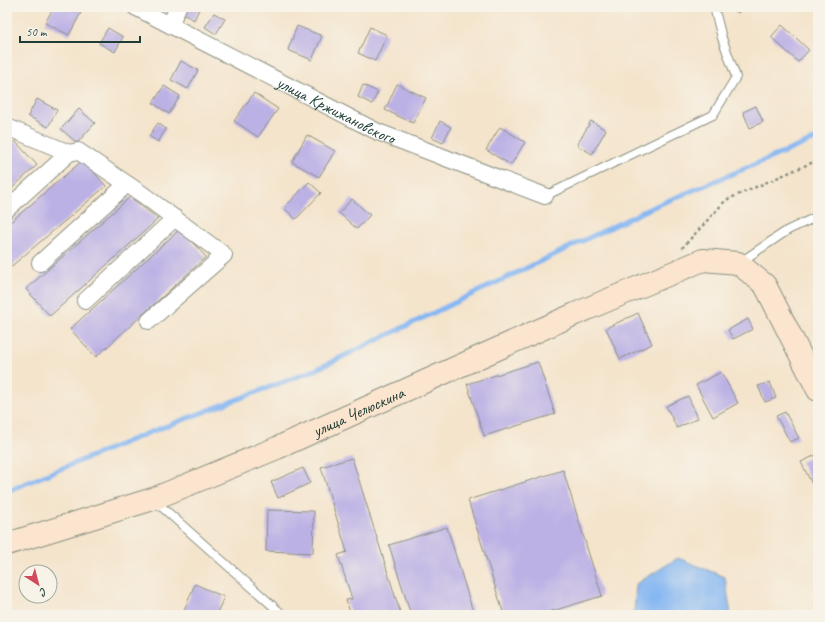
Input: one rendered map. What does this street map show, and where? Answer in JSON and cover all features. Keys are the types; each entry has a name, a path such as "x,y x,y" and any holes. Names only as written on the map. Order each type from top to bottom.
{"street":[{"name":"улица Кржижановского","path":"135,7 378,132 545,196"},
{"path":"170,25 178,7"},
{"path":"9,130 69,153"},
{"path":"7,209 69,153 78,151 175,218 224,255 149,321"},
{"path":"40,264 127,184"},
{"path":"85,301 175,218"},
{"name":"улица Челюскина","path":"7,544 153,499 277,448 575,314 703,260 738,263"},
{"path":"738,263 765,285 818,390"}],"lane":[{"path":"545,196 713,115 736,77 722,38 714,7"},
{"path":"738,263 788,230 818,216"},
{"path":"153,499 283,615"}],"path":[{"path":"678,252 726,200 818,160"}],"water":[{"path":"678,558 725,577 731,615 634,615 636,584"}],"building":[{"path":"54,7 79,7 83,9 69,35 45,23"},
{"path":"186,7 200,7 194,20 183,14"},
{"path":"730,7 743,7 738,13"},
{"path":"214,13 225,19 216,34 205,27"},
{"path":"782,25 809,50 798,62 771,37"},
{"path":"297,26 322,36 312,60 288,50"},
{"path":"370,27 387,35 375,61 358,53"},
{"path":"108,28 123,37 115,52 99,43"},
{"path":"181,61 198,70 188,89 171,80"},
{"path":"397,84 426,98 413,123 385,110"},
{"path":"363,85 378,92 372,104 358,97"},
{"path":"164,86 180,96 169,114 153,103"},
{"path":"254,93 278,109 258,137 234,121"},
{"path":"37,99 57,110 48,127 28,116"},
{"path":"756,106 763,122 750,128 743,112"},
{"path":"79,109 95,123 77,143 61,129"},
{"path":"440,121 451,127 443,143 432,138"},
{"path":"591,121 606,130 592,154 577,145"},
{"path":"158,123 166,129 158,142 149,136"},
{"path":"500,127 525,142 511,165 486,150"},
{"path":"307,135 335,151 319,177 292,162"},
{"path":"15,141 37,165 7,193 7,148"},
{"path":"83,160 106,186 7,270 7,225"},
{"path":"309,182 321,193 296,219 284,208"},
{"path":"130,197 158,219 50,316 26,289"},
{"path":"352,199 370,215 357,229 339,213"},
{"path":"180,229 206,257 96,357 70,329"},
{"path":"638,313 652,344 620,359 606,328"},
{"path":"748,319 753,329 733,339 728,330"},
{"path":"538,362 555,414 484,436 467,384"},
{"path":"721,372 738,403 713,417 696,385"},
{"path":"770,382 776,398 765,402 758,386"},
{"path":"688,396 698,418 677,428 666,406"},
{"path":"785,412 799,438 790,442 776,416"},
{"path":"818,454 818,486 814,488 801,462"},
{"path":"352,458 401,615 351,615 346,600 352,599 338,555 347,552 321,467"},
{"path":"303,468 310,483 278,498 271,482"},
{"path":"563,470 602,596 539,615 504,615 468,500"},
{"path":"267,510 314,511 313,553 266,551"},
{"path":"447,527 474,615 411,615 389,545"},
{"path":"195,584 224,597 216,615 182,615"}],"waterway":[{"path":"7,491 148,433 315,370 653,207 818,138"}]}
